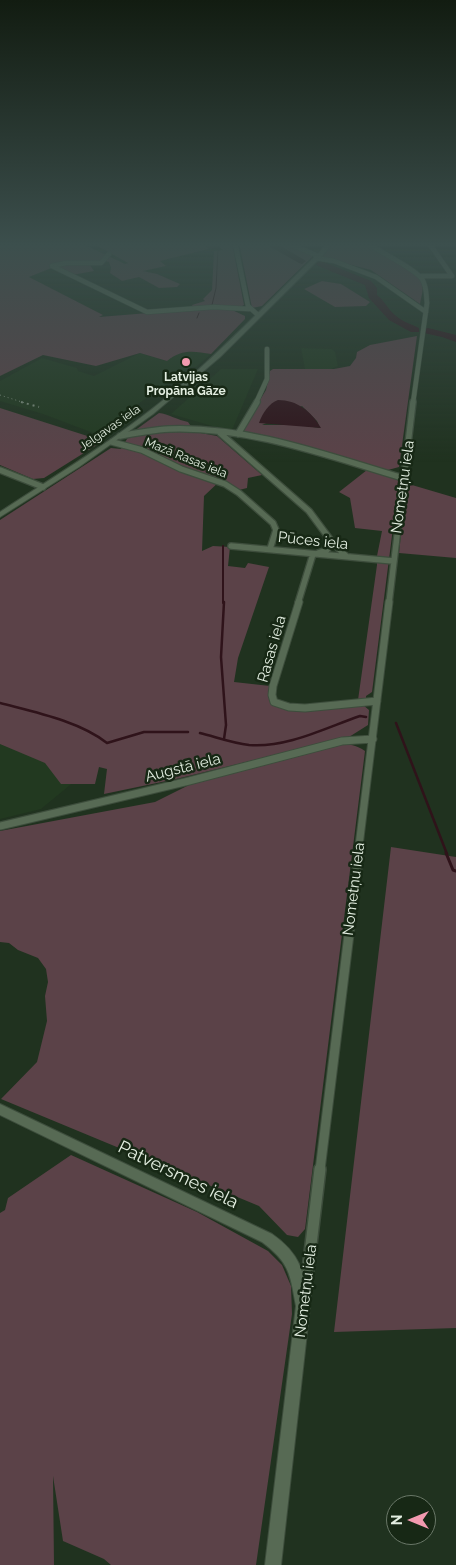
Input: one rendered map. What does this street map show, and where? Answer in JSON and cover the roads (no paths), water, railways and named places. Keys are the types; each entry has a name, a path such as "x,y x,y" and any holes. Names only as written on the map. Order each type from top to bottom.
{"street":[{"name":"Jelgavas iela","path":"0,515 120,436 183,387 257,316"},
{"name":"Nometņu iela","path":"273,1565 403,478 425,316"},
{"path":"238,434 245,417 265,388 268,368 267,349"},
{"path":"120,436 174,429 238,434 286,444 403,478"},
{"path":"220,433 309,511 332,542 346,556"},
{"name":"Mazā Rasas iela","path":"112,442 142,450 240,492 273,522 276,530 270,549"},
{"path":"0,470 43,487"},
{"path":"313,554 327,550 332,542"},
{"name":"Pūces iela","path":"231,546 393,561"},
{"name":"Rasas iela","path":"313,554 273,686 272,695 274,702 282,707 318,708 377,701"},
{"name":"Augstā iela","path":"0,826 189,781 342,741 372,739"},
{"name":"Patversmes iela","path":"0,1109 267,1238 283,1248 291,1259 298,1278 303,1306"}],"waterway":[{"path":"391,316 415,330"},
{"path":"428,331 445,334 456,339"},
{"path":"223,546 223,603"},
{"path":"224,602 221,657 226,725 224,739"},
{"path":"0,703 70,723 96,735 107,743 144,732 188,732"},
{"path":"200,733 243,744 263,745 292,740 360,716 366,717"},
{"path":"396,723 447,854"},
{"path":"446,853 453,870 456,871"}],"railway":[{"path":"0,395 25,403"},
{"path":"21,402 39,407"}],"place":[{"name":"Latvijas Propāna Gāze","path":"186,362"}]}
